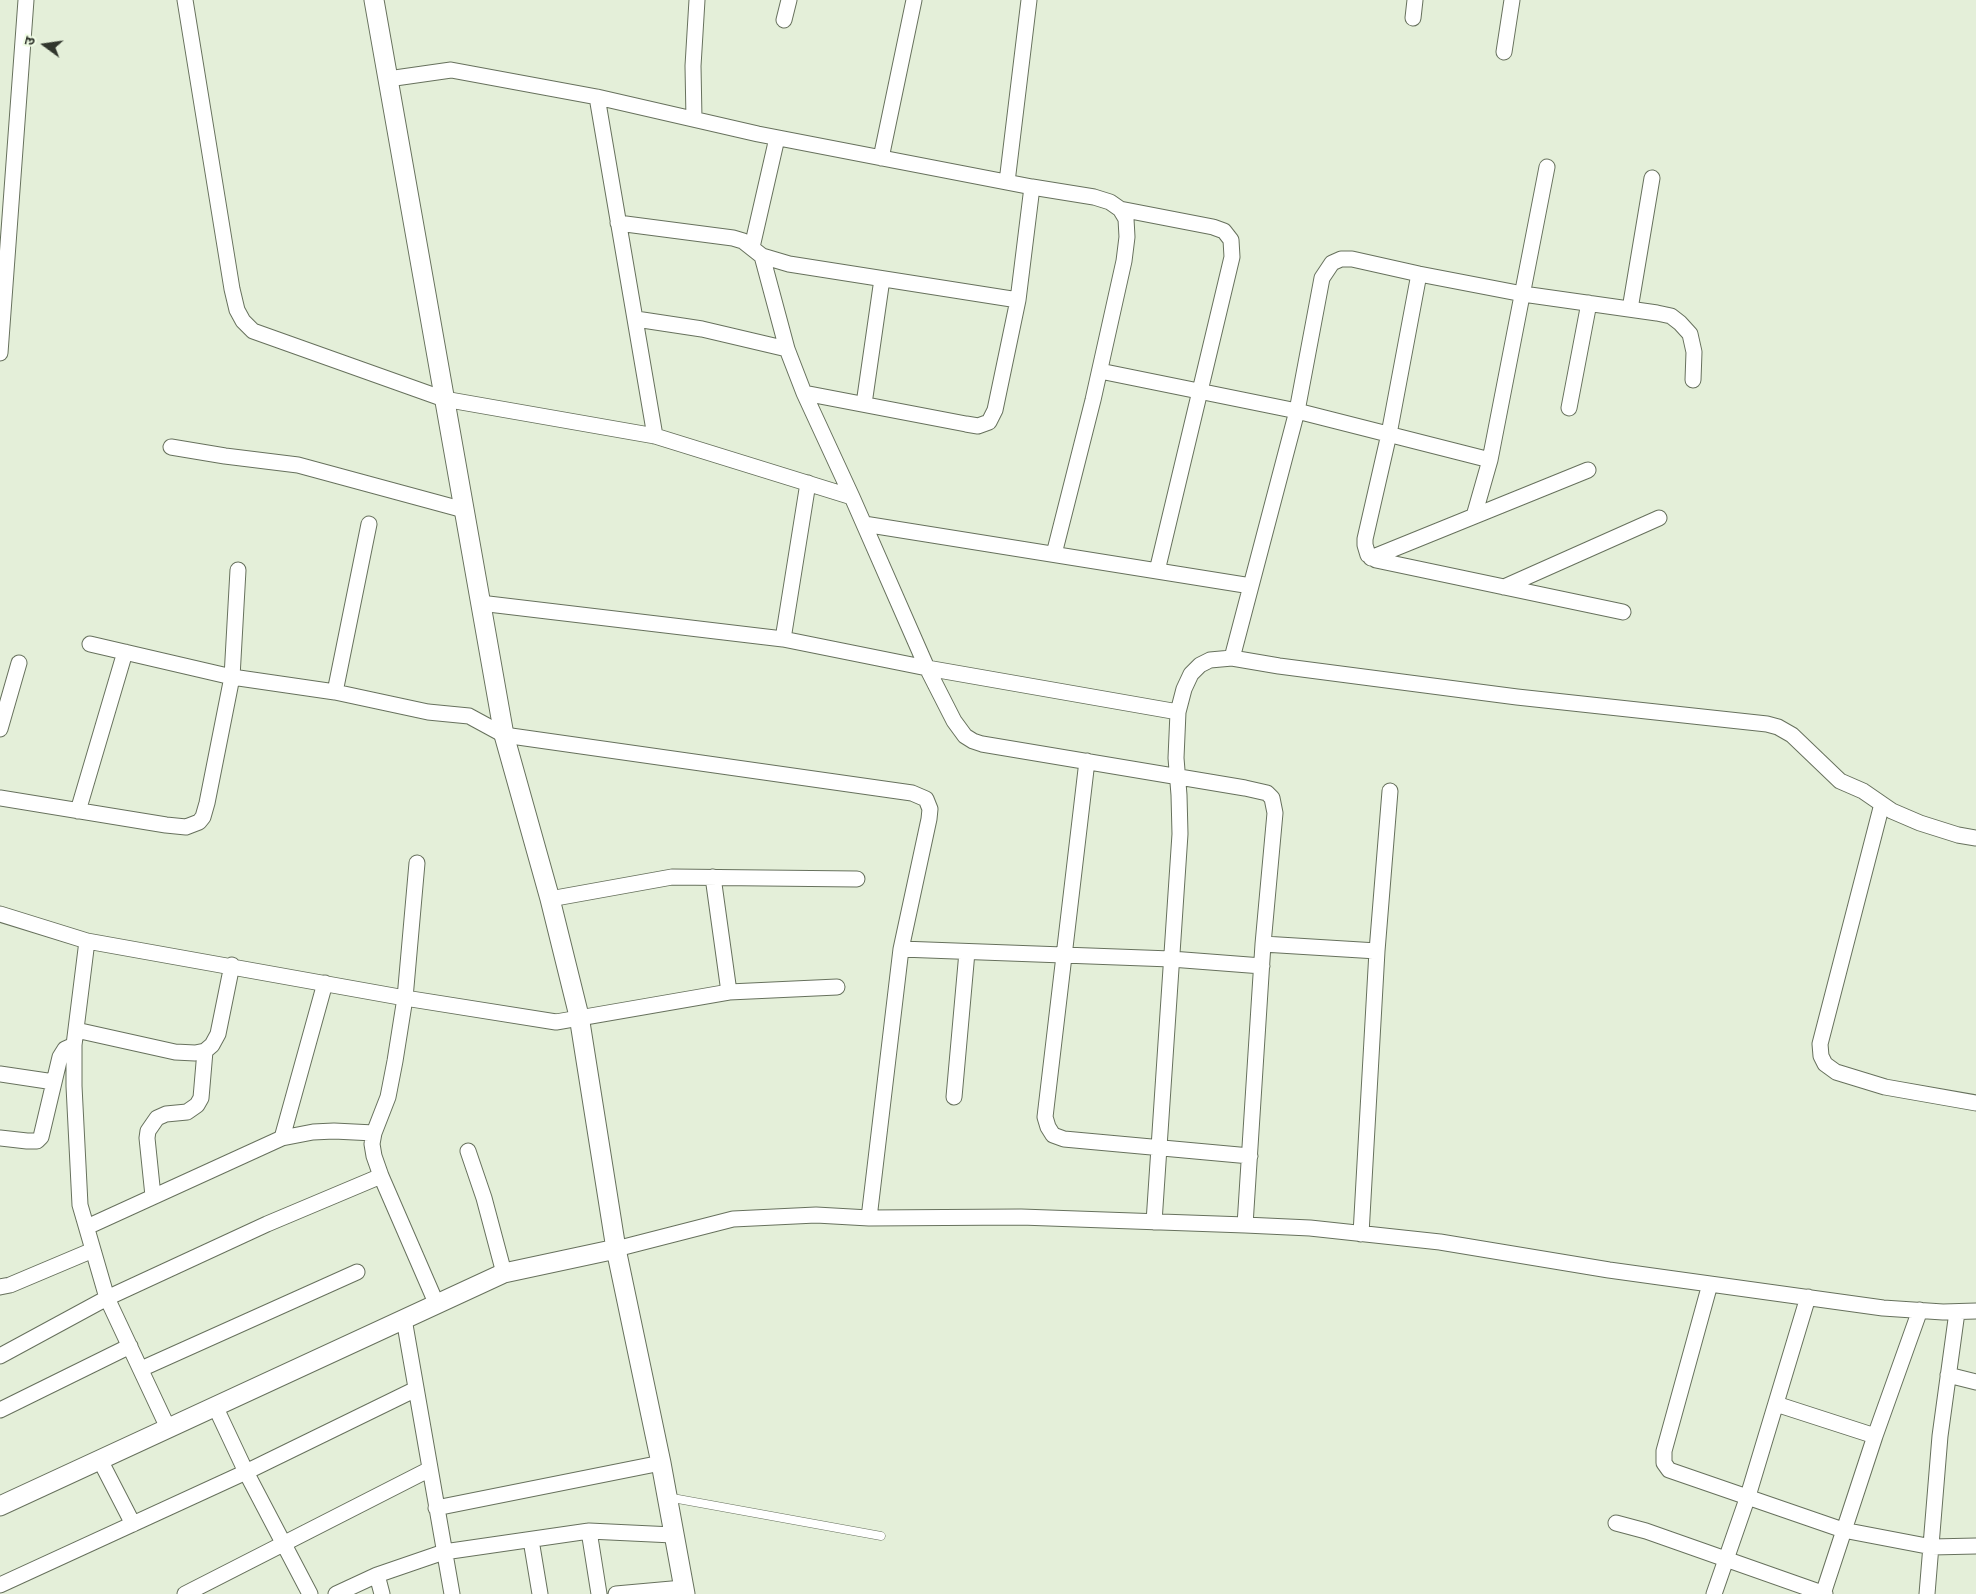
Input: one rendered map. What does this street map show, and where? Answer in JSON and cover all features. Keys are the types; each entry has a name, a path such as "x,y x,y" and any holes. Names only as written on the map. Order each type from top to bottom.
{"street":[{"path":"0,353 26,0"},
{"path":"186,0 232,289 237,310 243,321 253,331 444,398 655,436 852,496"},
{"path":"374,0 504,735 550,899 579,1016 616,1249 661,1463 684,1591 616,1594"},
{"path":"694,119 693,66 697,0"},
{"path":"784,20 789,0"},
{"path":"881,158 914,0"},
{"path":"1007,182 1029,0"},
{"path":"1413,18 1415,0"},
{"path":"1504,52 1512,0"},
{"path":"388,79 451,70 596,97 777,138 1032,187 1094,197 1110,202 1120,209 1213,227 1224,231 1231,240 1232,257 1157,571"},
{"path":"596,97 655,436"},
{"path":"777,138 757,252 787,349 804,393 852,496 927,668 954,721 965,736 973,742 1259,791 1267,793 1272,798 1275,813 1263,944 1245,1225"},
{"path":"1474,516 1490,460 1547,167"},
{"path":"1630,309 1652,178"},
{"path":"804,393 978,426 989,422 995,410 1018,300 1032,187"},
{"path":"1054,554 1100,371 1124,261 1127,236 1126,219 1120,209"},
{"path":"618,223 732,238 757,252 789,264 1018,300"},
{"path":"1232,658 1297,411 1322,278 1332,264 1341,259 1352,259 1523,294 1664,315 1680,323 1690,334 1694,352 1693,380"},
{"path":"1419,274 1389,434 1365,539 1366,550 1371,558 1376,560 1623,612"},
{"path":"864,404 882,279"},
{"path":"1569,408 1589,303"},
{"path":"636,319 702,330 787,349"},
{"path":"1100,371 1297,411 1490,460"},
{"path":"171,447 298,465 464,510"},
{"path":"1371,558 1588,470"},
{"path":"782,639 808,483"},
{"path":"1504,587 1659,518"},
{"path":"335,692 369,524"},
{"path":"864,524 1251,586"},
{"path":"0,798 166,825 186,827 199,822 207,804 232,677 238,570"},
{"path":"480,603 782,639 927,668 1178,712"},
{"path":"90,644 232,677 335,692 428,712 469,716 504,735 912,793 922,797 929,803 929,819 901,949 869,1218"},
{"path":"78,811 125,652"},
{"path":"1154,1222 1180,834 1176,758 1178,712 1184,689 1191,674 1200,665 1210,660 1232,658 1517,697 1767,724 1778,727 1792,736 1850,786 1892,811 1920,823 1958,835 1976,838"},
{"path":"0,729 19,663"},
{"path":"1087,762 1045,1117 1048,1127 1053,1135 1064,1139 1250,1156"},
{"path":"1361,1234 1377,951 1390,791"},
{"path":"1882,804 1820,1044 1821,1056 1825,1064 1836,1072 1885,1086 1976,1104"},
{"path":"417,863 405,998 388,1097 374,1133 372,1144 381,1176 436,1304"},
{"path":"550,899 672,877 856,878"},
{"path":"713,877 728,992"},
{"path":"0,914 87,941 232,965 405,998 556,1022 579,1016 728,992 837,987"},
{"path":"87,941 75,1038 74,1086 80,1205 108,1298 168,1428"},
{"path":"1263,944 1377,951"},
{"path":"901,949 1171,959 1262,966"},
{"path":"954,1098 967,952"},
{"path":"75,1038 175,1052 195,1053 205,1051 212,1045 218,1034 232,965"},
{"path":"282,1138 325,983"},
{"path":"0,1138 27,1141 37,1140 41,1137 46,1123 60,1057 75,1038"},
{"path":"153,1196 147,1138 148,1131 157,1118 166,1114 187,1112 197,1106 201,1098 205,1051"},
{"path":"0,1074 54,1082"},
{"path":"88,1227 282,1138 320,1132 374,1133"},
{"path":"468,1151 484,1198 504,1273"},
{"path":"0,1356 108,1298 267,1224 381,1176"},
{"path":"0,1506 504,1273 616,1249 733,1219 816,1215 869,1218 1021,1217 1310,1228 1440,1242 1609,1270 1883,1308 1957,1312 1976,1311"},
{"path":"0,1287 10,1285 93,1250"},
{"path":"141,1369 357,1272"},
{"path":"1710,1284 1664,1452 1664,1463 1672,1472 1748,1496 1843,1530 1932,1547 1976,1546"},
{"path":"1714,1594 1748,1496 1808,1297"},
{"path":"1616,1523 1646,1531 1824,1594 1843,1530 1920,1310"},
{"path":"1927,1594 1940,1436 1957,1312"},
{"path":"404,1319 452,1594"},
{"path":"0,1410 130,1346"},
{"path":"1948,1375 1976,1382"},
{"path":"0,1585 246,1472 416,1388"},
{"path":"1776,1404 1875,1436"},
{"path":"215,1406 246,1472 310,1594"},
{"path":"100,1460 133,1524"},
{"path":"436,1508 661,1463"},
{"path":"185,1594 430,1469"},
{"path":"336,1594 377,1575 444,1552 589,1531 674,1534"},
{"path":"589,1531 599,1594"},
{"path":"531,1540 540,1594"},
{"path":"377,1575 382,1594"}],"lane":[{"path":"667,1497 881,1536"}]}
